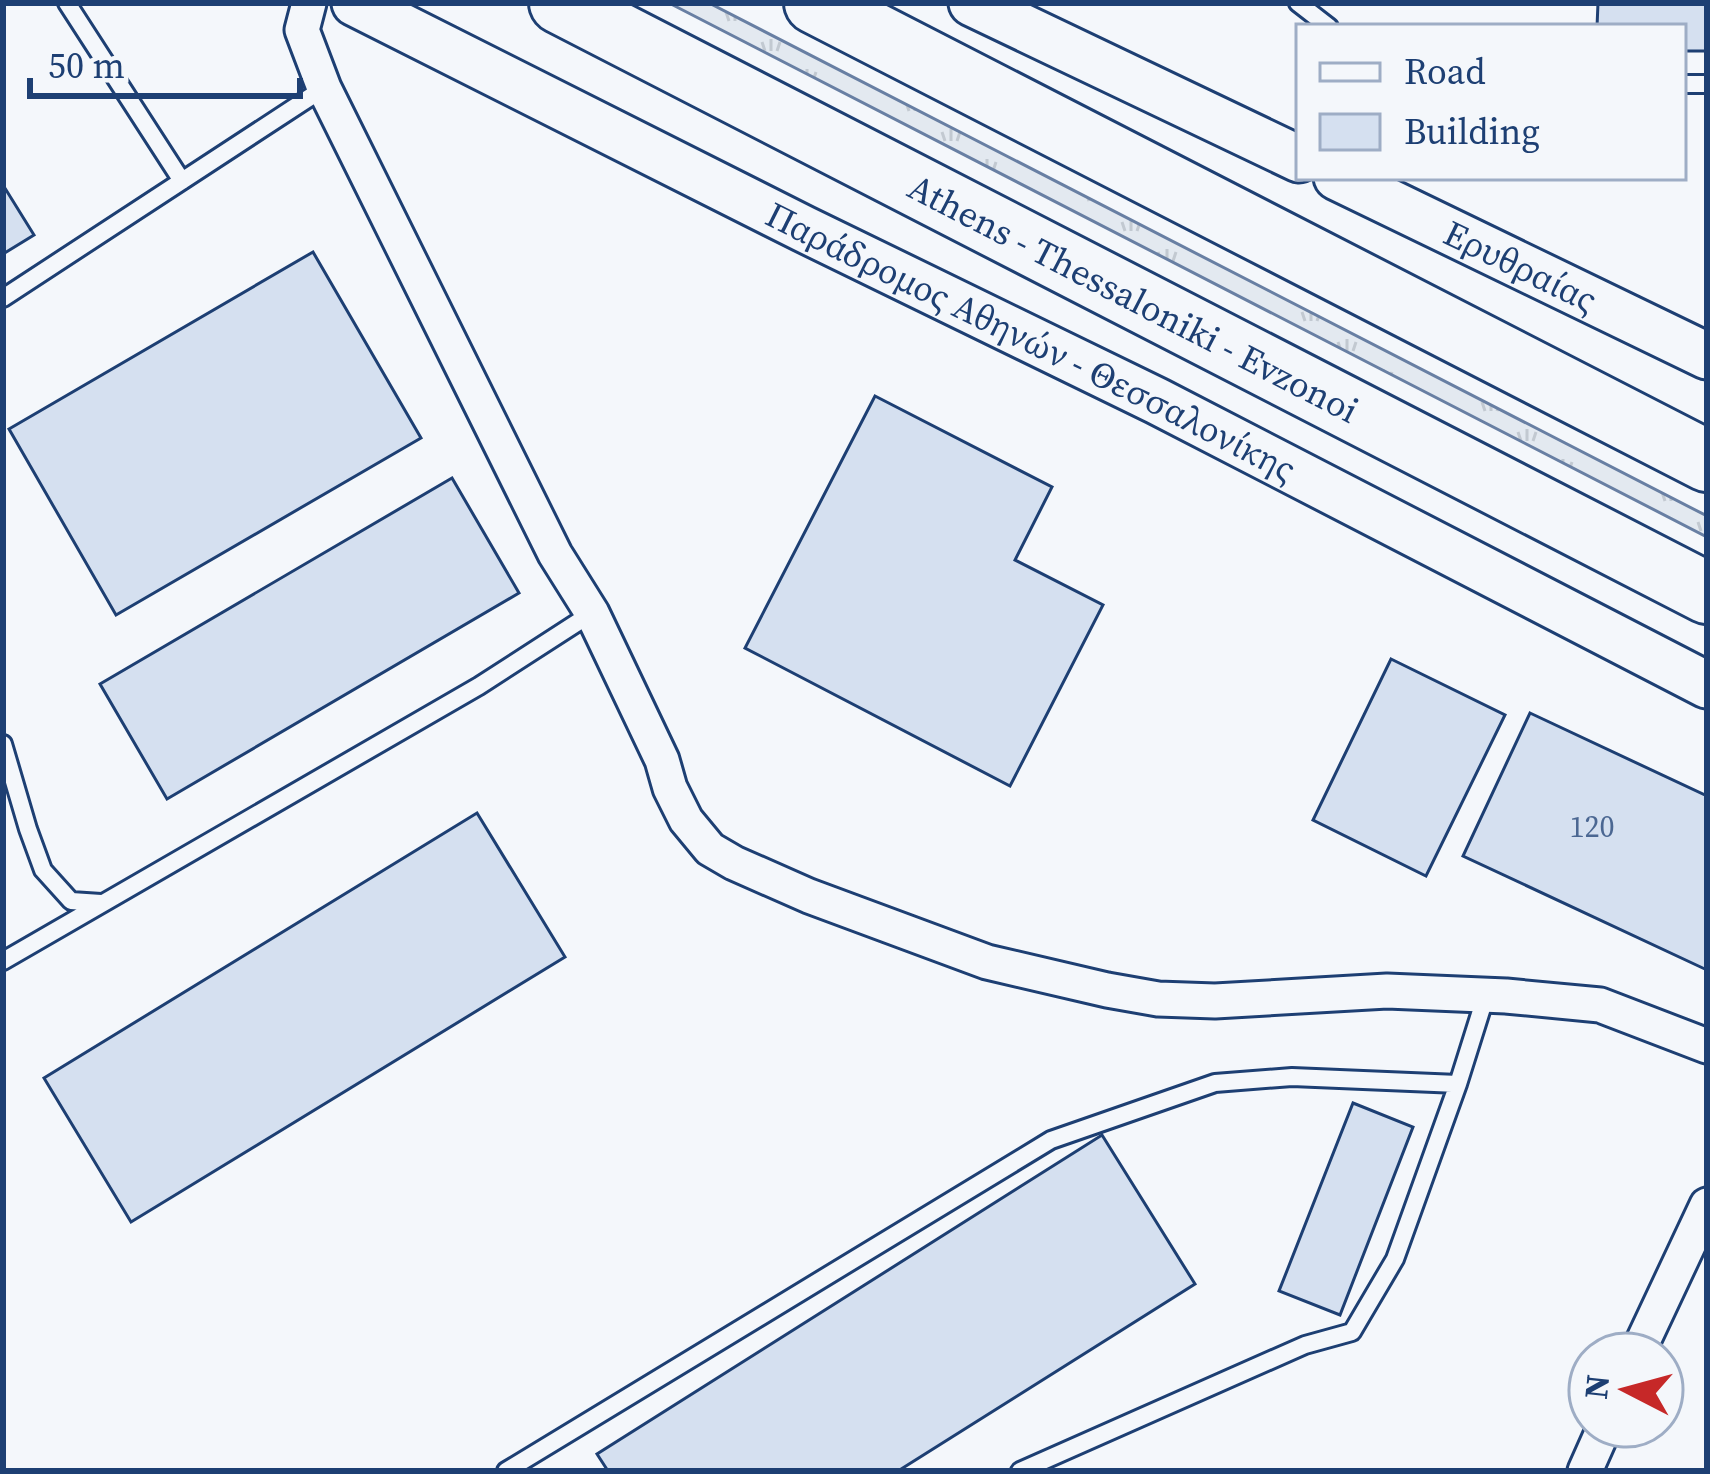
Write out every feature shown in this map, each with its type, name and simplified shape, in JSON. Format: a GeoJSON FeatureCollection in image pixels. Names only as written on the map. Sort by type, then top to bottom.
{"type":"FeatureCollection","features":[{"type":"Feature","properties":{"kind":"highway","name":"Athens - Thessaloniki - Evzonoi"},"geometry":{"type":"LineString","coordinates":[[560,3],[1707,592]]}},
{"type":"Feature","properties":{"kind":"highway"},"geometry":{"type":"LineString","coordinates":[[815,3],[1707,461]]}},
{"type":"Feature","properties":{"kind":"main road","name":"Παράδρομος Αθηνών - Θεσσαλονίκης"},"geometry":{"type":"LineString","coordinates":[[355,3],[1157,401],[1707,685]]}},
{"type":"Feature","properties":{"kind":"main road"},"geometry":{"type":"LineString","coordinates":[[972,3],[1296,158]]}},
{"type":"Feature","properties":{"kind":"main road","name":"Ερυθραίας"},"geometry":{"type":"LineString","coordinates":[[1343,180],[1707,356]]}},
{"type":"Feature","properties":{"kind":"street"},"geometry":{"type":"LineString","coordinates":[[309,3],[302,30],[324,88],[555,554],[592,613],[686,820],[710,848],[808,896],[987,962],[1107,990],[1158,999],[1215,1001],[1387,991],[1600,1005],[1707,1046]]}},
{"type":"Feature","properties":{"kind":"street"},"geometry":{"type":"LineString","coordinates":[[1648,1330],[1707,1205]]}},
{"type":"Feature","properties":{"kind":"lane"},"geometry":{"type":"LineString","coordinates":[[68,3],[182,181]]}},
{"type":"Feature","properties":{"kind":"lane"},"geometry":{"type":"LineString","coordinates":[[1298,3],[1325,24]]}},
{"type":"Feature","properties":{"kind":"lane"},"geometry":{"type":"LineString","coordinates":[[3,298],[324,88]]}},
{"type":"Feature","properties":{"kind":"lane"},"geometry":{"type":"LineString","coordinates":[[3,961],[479,686],[592,613]]}},
{"type":"Feature","properties":{"kind":"lane"},"geometry":{"type":"LineString","coordinates":[[3,743],[44,870],[71,901],[102,904]]}},
{"type":"Feature","properties":{"kind":"lane"},"geometry":{"type":"LineString","coordinates":[[1020,1471],[1305,1345],[1352,1332],[1395,1259],[1486,995]]}},
{"type":"Feature","properties":{"kind":"lane"},"geometry":{"type":"LineString","coordinates":[[506,1471],[1051,1140],[1215,1083],[1292,1076],[1458,1084]]}},
{"type":"Feature","properties":{"kind":"green space"},"geometry":{"type":"Polygon","coordinates":[[[669,3],[709,3],[1707,516],[1707,537],[669,3]]]}},
{"type":"Feature","properties":{"kind":"building"},"geometry":{"type":"Polygon","coordinates":[[[1598,3],[1707,3],[1707,51],[1686,51],[1686,24],[1597,24],[1598,3]]]}},
{"type":"Feature","properties":{"kind":"building"},"geometry":{"type":"Polygon","coordinates":[[[3,185],[34,235],[3,254],[3,185]]]}},
{"type":"Feature","properties":{"kind":"building"},"geometry":{"type":"Polygon","coordinates":[[[313,252],[421,438],[116,615],[9,429],[313,252]]]}},
{"type":"Feature","properties":{"kind":"building"},"geometry":{"type":"Polygon","coordinates":[[[875,396],[1052,487],[1015,560],[1103,605],[1010,786],[745,648],[875,396]]]}},
{"type":"Feature","properties":{"kind":"building"},"geometry":{"type":"Polygon","coordinates":[[[452,478],[519,593],[167,799],[100,684],[452,478]]]}},
{"type":"Feature","properties":{"kind":"building"},"geometry":{"type":"Polygon","coordinates":[[[1391,659],[1505,715],[1426,876],[1313,820],[1391,659]]]}},
{"type":"Feature","properties":{"kind":"building"},"geometry":{"type":"Polygon","coordinates":[[[1530,713],[1707,796],[1707,970],[1463,856],[1530,713]]]}},
{"type":"Feature","properties":{"kind":"building"},"geometry":{"type":"Polygon","coordinates":[[[477,813],[565,957],[131,1222],[44,1078],[477,813]]]}},
{"type":"Feature","properties":{"kind":"building"},"geometry":{"type":"Polygon","coordinates":[[[1353,1103],[1413,1127],[1340,1315],[1279,1291],[1353,1103]]]}},
{"type":"Feature","properties":{"kind":"building"},"geometry":{"type":"Polygon","coordinates":[[[1102,1135],[1195,1284],[898,1471],[608,1471],[597,1454],[1102,1135]]]}}]}
